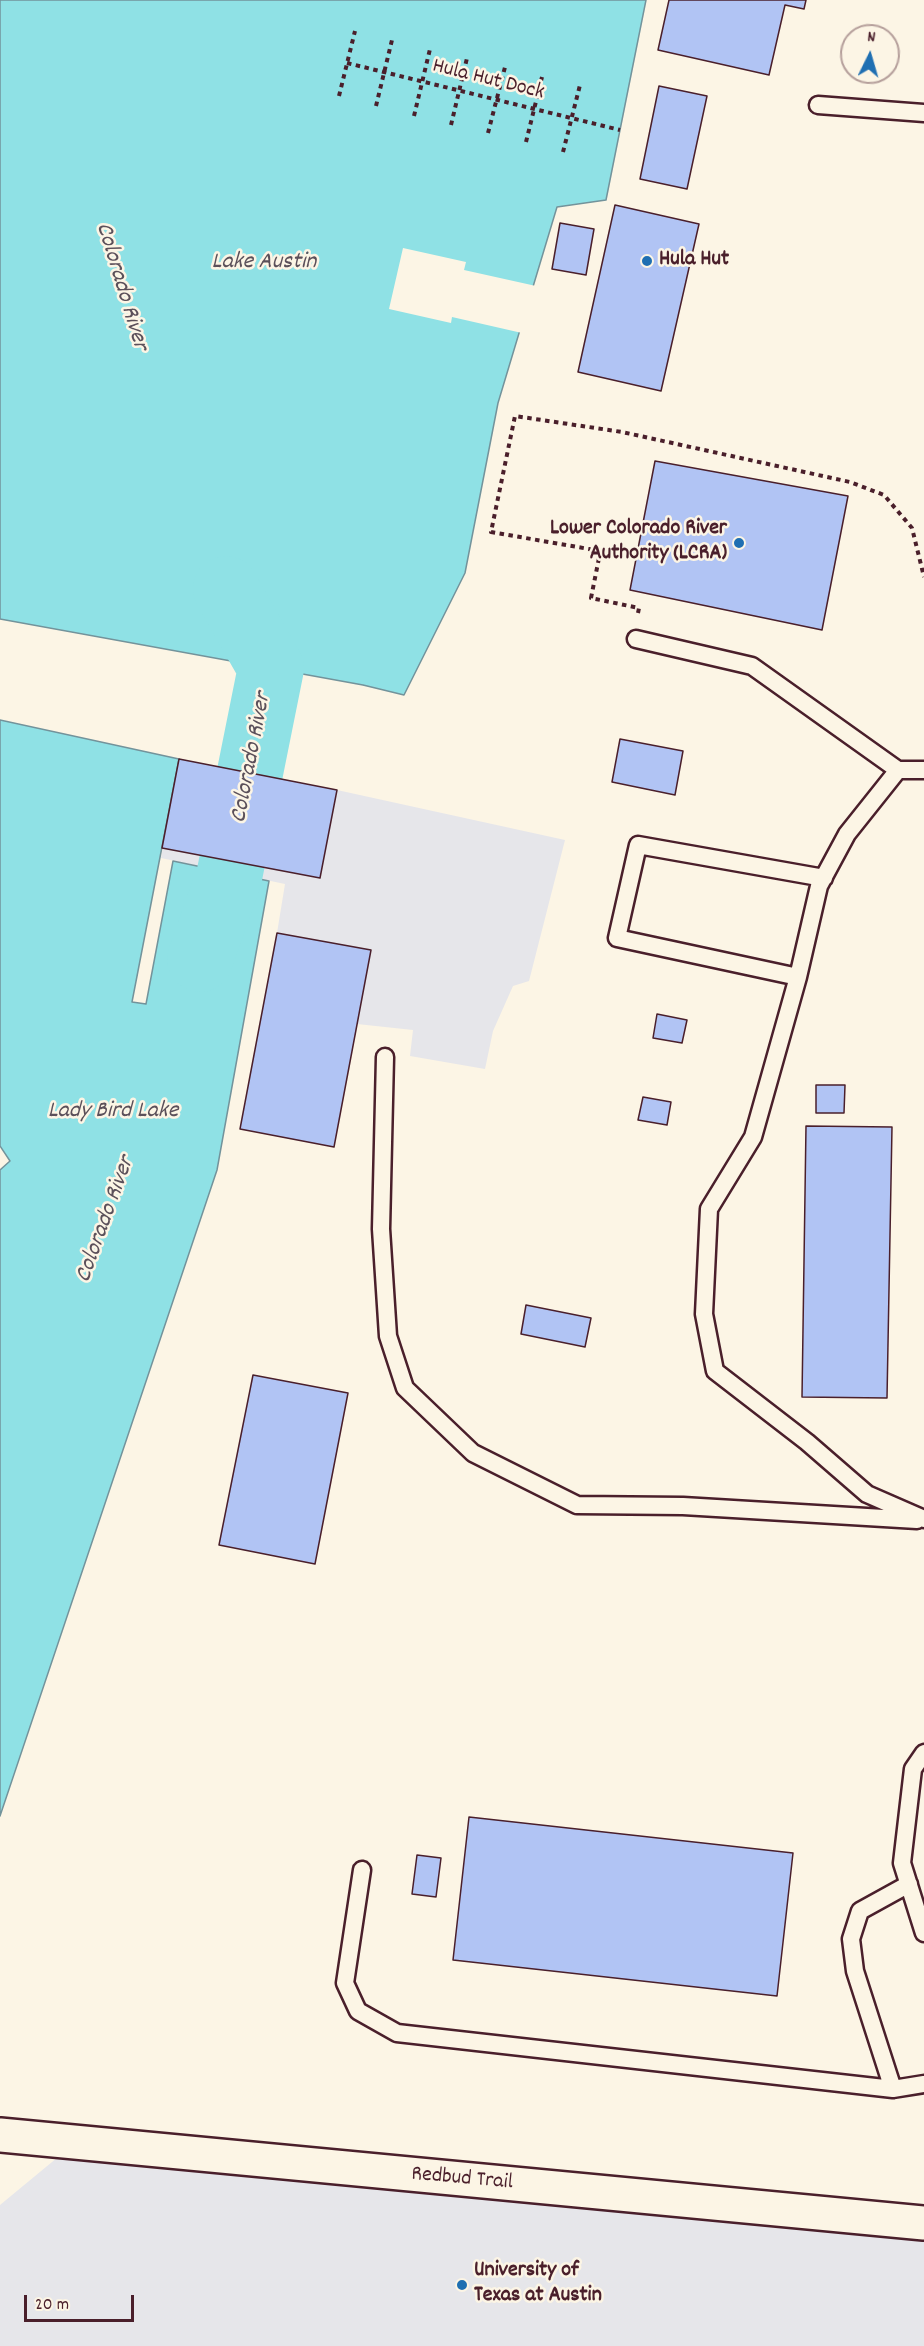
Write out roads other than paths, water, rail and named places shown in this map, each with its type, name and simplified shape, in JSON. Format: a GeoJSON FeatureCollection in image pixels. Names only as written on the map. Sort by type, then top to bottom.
{"type":"FeatureCollection","features":[{"type":"Feature","properties":{"kind":"street","name":"Redbud Trail"},"geometry":{"type":"LineString","coordinates":[[9,2136],[924,2223]]}},
{"type":"Feature","properties":{"kind":"lane"},"geometry":{"type":"LineString","coordinates":[[818,105],[924,113]]}},
{"type":"Feature","properties":{"kind":"lane"},"geometry":{"type":"LineString","coordinates":[[636,639],[752,666],[898,770],[924,770]]}},
{"type":"Feature","properties":{"kind":"lane"},"geometry":{"type":"LineString","coordinates":[[898,770],[846,834],[819,886],[798,977],[753,1137],[709,1209],[704,1314],[715,1371],[807,1442],[867,1494],[924,1520]]}},
{"type":"Feature","properties":{"kind":"lane"},"geometry":{"type":"LineString","coordinates":[[798,977],[617,938],[638,845],[824,878]]}},
{"type":"Feature","properties":{"kind":"lane"},"geometry":{"type":"LineString","coordinates":[[384,1057],[381,1229],[388,1336],[405,1388],[474,1453],[577,1504],[683,1506],[924,1520]]}},
{"type":"Feature","properties":{"kind":"lane"},"geometry":{"type":"LineString","coordinates":[[924,1753],[913,1769],[902,1863],[924,1933]]}},
{"type":"Feature","properties":{"kind":"lane"},"geometry":{"type":"LineString","coordinates":[[362,1870],[345,1983],[358,2011],[397,2033],[893,2089],[924,2084]]}},
{"type":"Feature","properties":{"kind":"lane"},"geometry":{"type":"LineString","coordinates":[[893,2089],[855,1971],[851,1939],[860,1911],[909,1884]]}},
{"type":"Feature","properties":{"kind":"water","name":"Lake Austin"},"geometry":{"type":"Polygon","coordinates":[[[0,0],[646,0],[606,200],[557,207],[498,403],[465,573],[404,695],[363,685],[0,619],[0,0]]]}},
{"type":"Feature","properties":{"kind":"water","name":"Lady Bird Lake"},"geometry":{"type":"Polygon","coordinates":[[[0,720],[179,759],[132,1002],[146,1004],[173,861],[269,881],[217,1170],[0,1816],[0,1170],[10,1161],[0,1146],[0,720]]]}},
{"type":"Feature","properties":{"kind":"waterway","name":"Colorado River"},"geometry":{"type":"LineString","coordinates":[[200,959],[229,877],[271,668],[226,589]]}},
{"type":"Feature","properties":{"kind":"place","name":"Hula Hut"},"geometry":{"type":"Point","coordinates":[647,261]}},
{"type":"Feature","properties":{"kind":"place","name":"Lower Colorado River Authority (LCRA)"},"geometry":{"type":"Point","coordinates":[739,543]}},
{"type":"Feature","properties":{"kind":"place","name":"University of Texas at Austin"},"geometry":{"type":"Point","coordinates":[462,2285]}}]}
